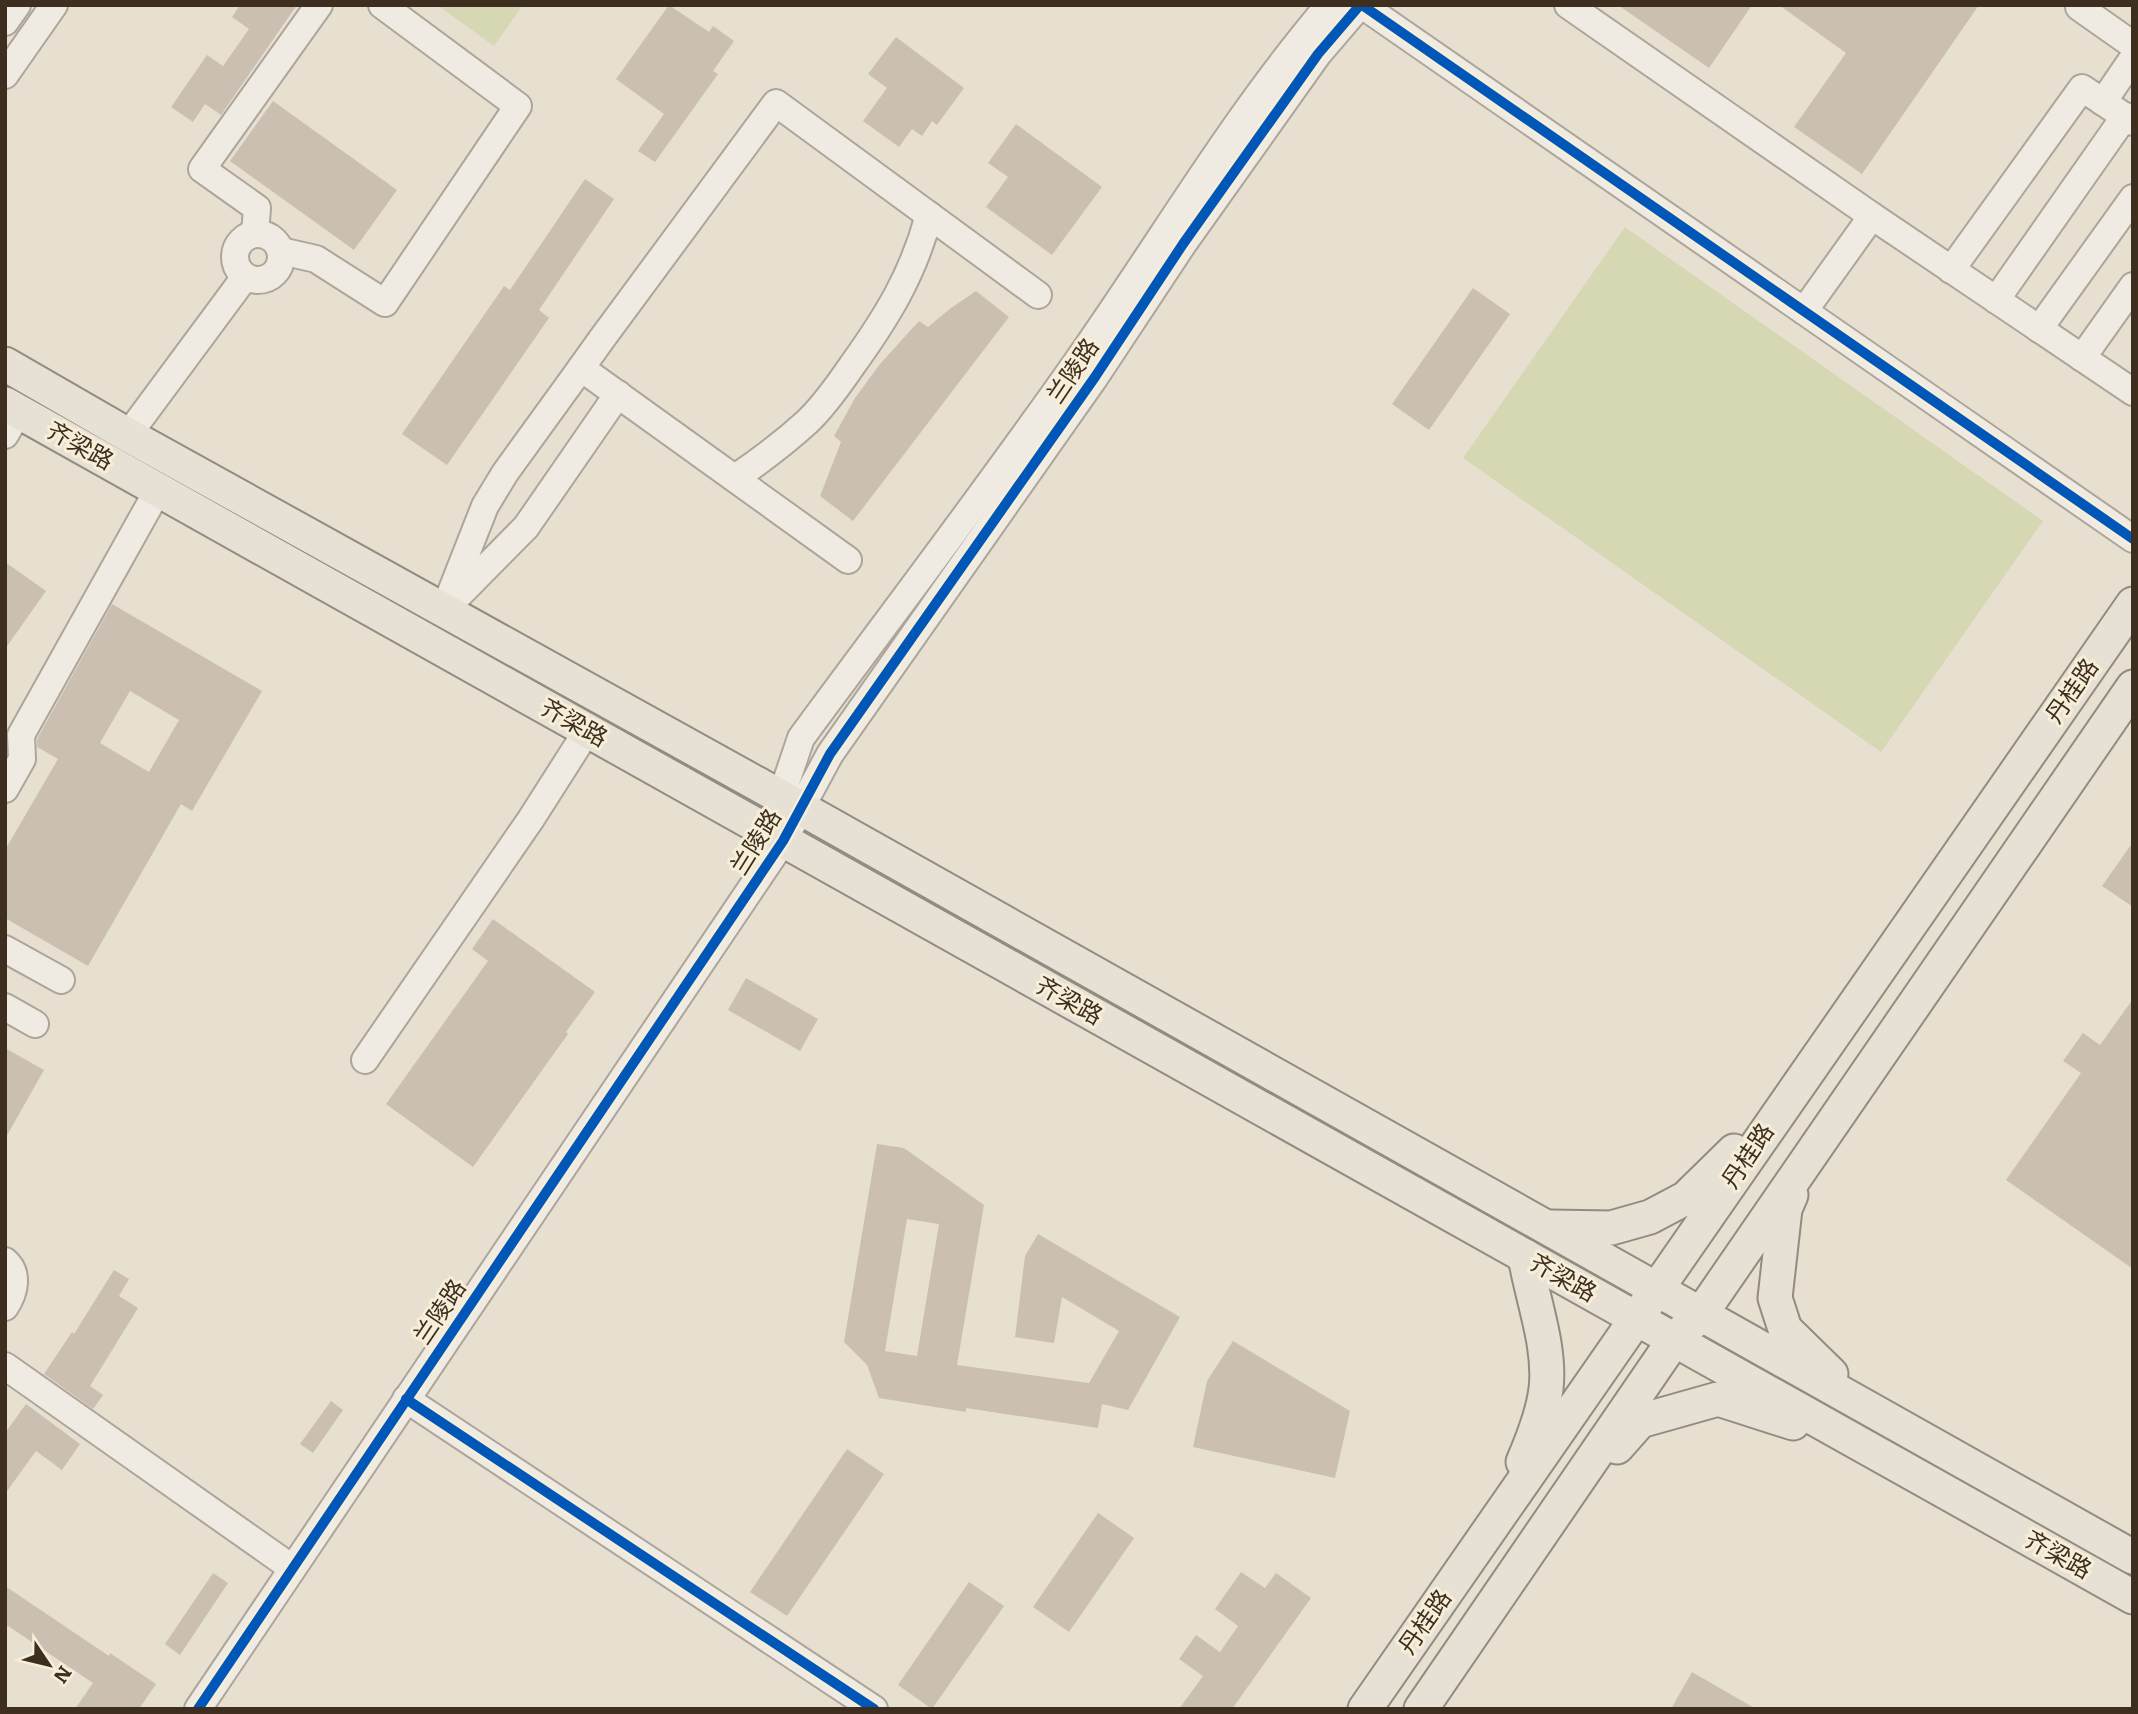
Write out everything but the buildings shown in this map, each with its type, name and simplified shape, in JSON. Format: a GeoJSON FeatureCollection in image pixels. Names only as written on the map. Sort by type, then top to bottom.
{"type":"FeatureCollection","features":[{"type":"Feature","properties":{"kind":"main road","name":"齐梁路"},"geometry":{"type":"LineString","coordinates":[[5,364],[2133,1557]]}},
{"type":"Feature","properties":{"kind":"main road","name":"齐梁路"},"geometry":{"type":"LineString","coordinates":[[10,417],[158,490],[2133,1597]]}},
{"type":"Feature","properties":{"kind":"main road","name":"丹桂路"},"geometry":{"type":"LineString","coordinates":[[1365,1709],[2133,604]]}},
{"type":"Feature","properties":{"kind":"main road","name":"丹桂路"},"geometry":{"type":"LineString","coordinates":[[1421,1709],[1674,1340],[1701,1314],[2133,687]]}},
{"type":"Feature","properties":{"kind":"main road"},"geometry":{"type":"LineString","coordinates":[[1548,1227],[1611,1228],[1650,1217],[1686,1198],[1785,1104]]}},
{"type":"Feature","properties":{"kind":"main road"},"geometry":{"type":"LineString","coordinates":[[1816,1146],[1784,1209],[1775,1298],[1785,1329],[1859,1403]]}},
{"type":"Feature","properties":{"kind":"main road"},"geometry":{"type":"LineString","coordinates":[[1503,1511],[1535,1434],[1546,1389],[1544,1340],[1531,1294],[1525,1256]]}},
{"type":"Feature","properties":{"kind":"main road"},"geometry":{"type":"LineString","coordinates":[[1542,1533],[1640,1421],[1718,1399],[1783,1421],[1834,1430]]}},
{"type":"Feature","properties":{"kind":"street"},"geometry":{"type":"LineString","coordinates":[[5,22],[17,5]]}},
{"type":"Feature","properties":{"kind":"street"},"geometry":{"type":"LineString","coordinates":[[5,75],[54,5]]}},
{"type":"Feature","properties":{"kind":"street"},"geometry":{"type":"LineString","coordinates":[[255,234],[257,208],[202,169],[319,5]]}},
{"type":"Feature","properties":{"kind":"street"},"geometry":{"type":"LineString","coordinates":[[281,251],[316,259],[384,303],[518,106],[382,5]]}},
{"type":"Feature","properties":{"kind":"street","name":"兰陵路"},"geometry":{"type":"LineString","coordinates":[[198,1709],[783,841],[801,738],[1077,362],[1162,233],[1301,38],[1329,5]]}},
{"type":"Feature","properties":{"kind":"street"},"geometry":{"type":"LineString","coordinates":[[1361,5],[2133,539]]}},
{"type":"Feature","properties":{"kind":"street","name":"兰陵路"},"geometry":{"type":"LineString","coordinates":[[791,803],[830,754],[1095,377],[1182,244],[1318,54],[1361,5]]}},
{"type":"Feature","properties":{"kind":"street"},"geometry":{"type":"LineString","coordinates":[[1568,5],[1872,216],[2133,392]]}},
{"type":"Feature","properties":{"kind":"street"},"geometry":{"type":"LineString","coordinates":[[2079,6],[2133,45]]}},
{"type":"Feature","properties":{"kind":"street"},"geometry":{"type":"LineString","coordinates":[[2103,102],[2133,58]]}},
{"type":"Feature","properties":{"kind":"street"},"geometry":{"type":"LineString","coordinates":[[1951,270],[2082,88],[2129,119],[1996,300]]}},
{"type":"Feature","properties":{"kind":"street"},"geometry":{"type":"LineString","coordinates":[[444,610],[485,506],[505,473],[776,103],[1038,295]]}},
{"type":"Feature","properties":{"kind":"street"},"geometry":{"type":"LineString","coordinates":[[2039,329],[2133,198]]}},
{"type":"Feature","properties":{"kind":"street"},"geometry":{"type":"LineString","coordinates":[[735,478],[772,453],[810,420],[838,386],[899,295],[919,250],[929,215]]}},
{"type":"Feature","properties":{"kind":"street"},"geometry":{"type":"LineString","coordinates":[[1804,311],[1872,216]]}},
{"type":"Feature","properties":{"kind":"street"},"geometry":{"type":"LineString","coordinates":[[255,234],[266,235],[281,251],[281,262],[276,273],[267,279],[256,281],[245,277],[235,258],[237,247],[255,234]]}},
{"type":"Feature","properties":{"kind":"street"},"geometry":{"type":"LineString","coordinates":[[128,435],[245,277]]}},
{"type":"Feature","properties":{"kind":"street"},"geometry":{"type":"LineString","coordinates":[[2082,358],[2133,286]]}},
{"type":"Feature","properties":{"kind":"street"},"geometry":{"type":"LineString","coordinates":[[581,368],[848,560]]}},
{"type":"Feature","properties":{"kind":"street"},"geometry":{"type":"LineString","coordinates":[[444,610],[526,527],[618,394]]}},
{"type":"Feature","properties":{"kind":"street"},"geometry":{"type":"LineString","coordinates":[[5,789],[22,759],[21,735],[158,490]]}},
{"type":"Feature","properties":{"kind":"street"},"geometry":{"type":"LineString","coordinates":[[365,1060],[531,819],[587,730]]}},
{"type":"Feature","properties":{"kind":"street"},"geometry":{"type":"LineString","coordinates":[[5,949],[61,980]]}},
{"type":"Feature","properties":{"kind":"street"},"geometry":{"type":"LineString","coordinates":[[5,1007],[36,1024]]}},
{"type":"Feature","properties":{"kind":"street"},"geometry":{"type":"LineString","coordinates":[[5,1261],[15,1279],[11,1298],[5,1307]]}},
{"type":"Feature","properties":{"kind":"street"},"geometry":{"type":"LineString","coordinates":[[5,1366],[292,1568]]}},
{"type":"Feature","properties":{"kind":"street"},"geometry":{"type":"LineString","coordinates":[[407,1399],[874,1709]]}},
{"type":"Feature","properties":{"kind":"green space"},"geometry":{"type":"Polygon","coordinates":[[[437,5],[523,5],[494,46],[437,5]]]}},
{"type":"Feature","properties":{"kind":"green space"},"geometry":{"type":"Polygon","coordinates":[[[1625,227],[2043,521],[1881,752],[1463,458],[1625,227]]]}},
{"type":"Feature","properties":{"kind":"cycle path"},"geometry":{"type":"LineString","coordinates":[[198,1709],[783,841],[830,754],[1095,377],[1183,244],[1318,54],[1360,5]]}},
{"type":"Feature","properties":{"kind":"cycle path"},"geometry":{"type":"LineString","coordinates":[[1362,5],[2133,539]]}},
{"type":"Feature","properties":{"kind":"cycle path"},"geometry":{"type":"LineString","coordinates":[[406,1399],[874,1709]]}}]}
